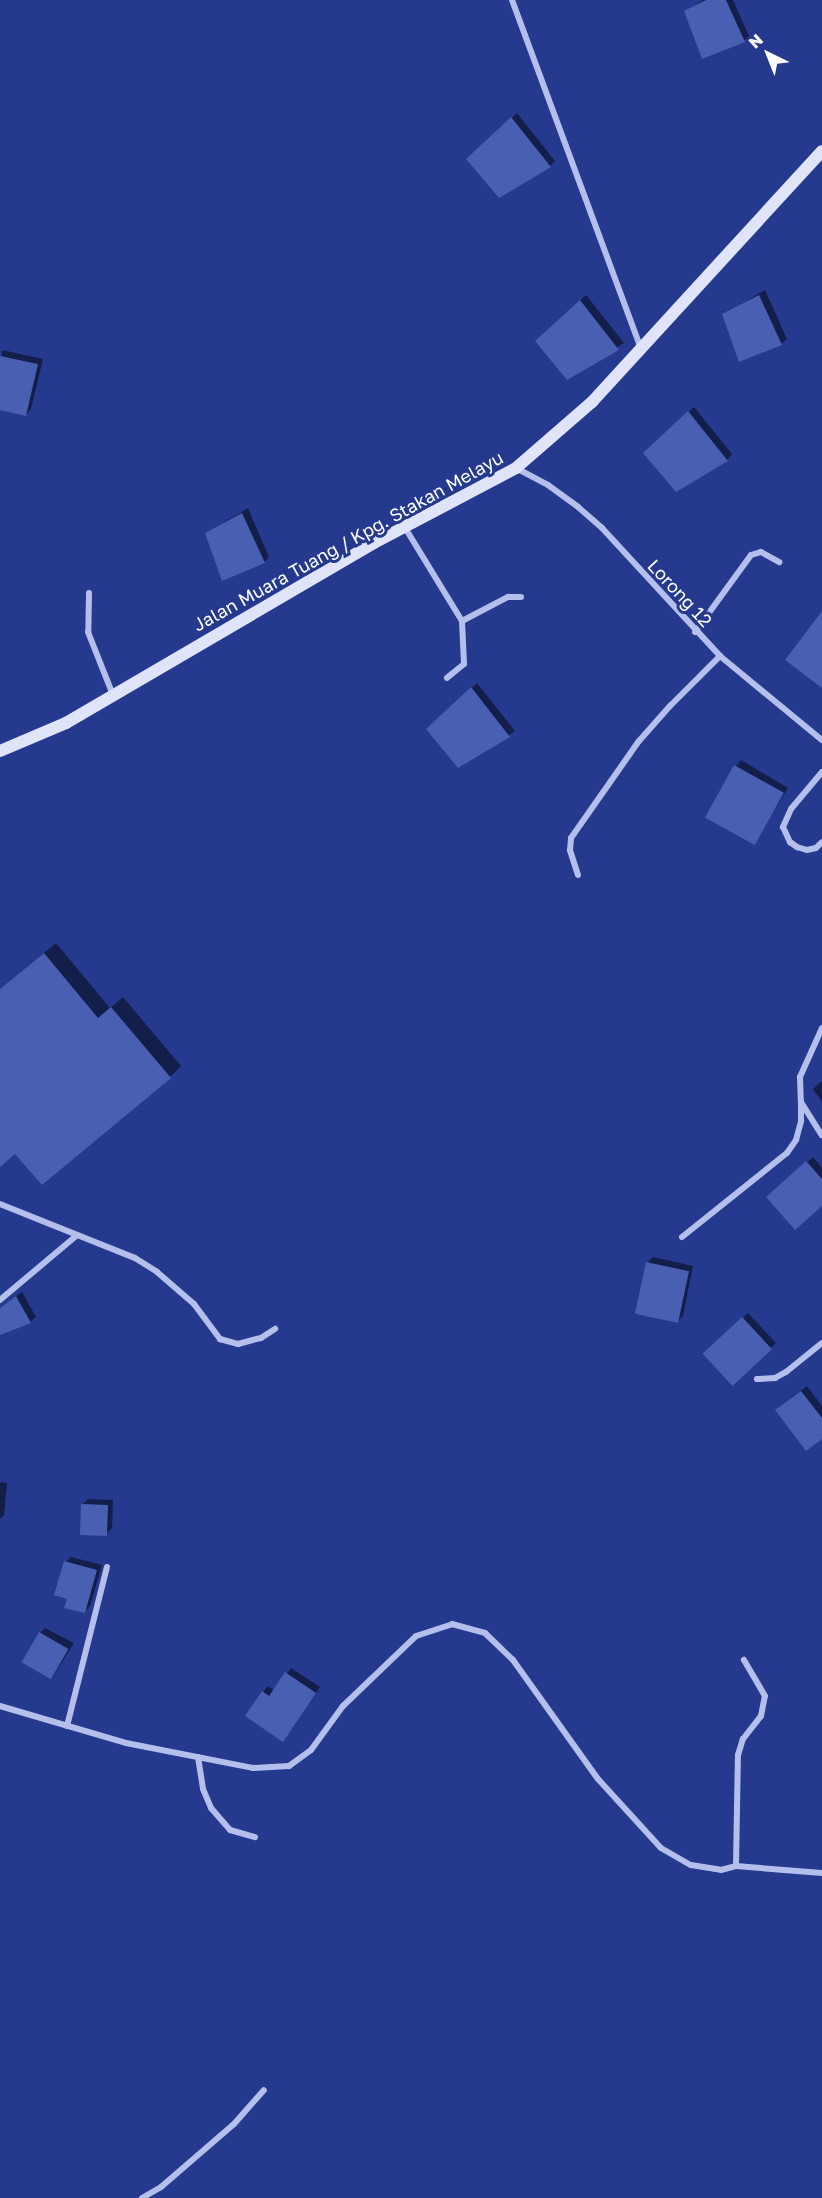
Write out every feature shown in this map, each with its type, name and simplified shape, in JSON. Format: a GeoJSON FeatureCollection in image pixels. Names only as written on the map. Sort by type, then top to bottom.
{"type":"FeatureCollection","features":[{"type":"Feature","properties":{"kind":"main road","name":"Jalan Muara Tuang / Kpg. Stakan Melayu"},"geometry":{"type":"LineString","coordinates":[[0,751],[66,723],[404,526],[516,468],[592,402],[822,151]]}},
{"type":"Feature","properties":{"kind":"street"},"geometry":{"type":"LineString","coordinates":[[512,0],[641,348]]}},
{"type":"Feature","properties":{"kind":"street","name":"Lorong 12"},"geometry":{"type":"LineString","coordinates":[[516,468],[548,485],[602,528],[695,632],[720,656],[822,740]]}},
{"type":"Feature","properties":{"kind":"street"},"geometry":{"type":"LineString","coordinates":[[404,526],[462,621],[464,664],[447,678]]}},
{"type":"Feature","properties":{"kind":"street"},"geometry":{"type":"LineString","coordinates":[[695,632],[751,555],[760,552],[779,562]]}},
{"type":"Feature","properties":{"kind":"street"},"geometry":{"type":"LineString","coordinates":[[89,593],[87,632],[113,695]]}},
{"type":"Feature","properties":{"kind":"street"},"geometry":{"type":"LineString","coordinates":[[462,621],[508,597],[521,597]]}},
{"type":"Feature","properties":{"kind":"street"},"geometry":{"type":"LineString","coordinates":[[578,875],[570,850],[571,838],[639,741],[682,693],[720,656]]}},
{"type":"Feature","properties":{"kind":"street"},"geometry":{"type":"LineString","coordinates":[[822,772],[790,809],[783,826],[790,842],[797,847],[807,850],[816,848],[822,842]]}},
{"type":"Feature","properties":{"kind":"street"},"geometry":{"type":"LineString","coordinates":[[682,1237],[787,1153],[796,1140],[801,1121],[801,1077],[822,1029]]}},
{"type":"Feature","properties":{"kind":"street"},"geometry":{"type":"LineString","coordinates":[[801,1102],[822,1135]]}},
{"type":"Feature","properties":{"kind":"street"},"geometry":{"type":"LineString","coordinates":[[0,1204],[135,1258],[157,1272],[194,1304],[220,1339],[238,1344],[261,1338],[275,1329]]}},
{"type":"Feature","properties":{"kind":"street"},"geometry":{"type":"LineString","coordinates":[[0,1300],[76,1236]]}},
{"type":"Feature","properties":{"kind":"street"},"geometry":{"type":"LineString","coordinates":[[757,1379],[775,1378],[786,1372],[822,1343]]}},
{"type":"Feature","properties":{"kind":"street"},"geometry":{"type":"LineString","coordinates":[[68,1726],[107,1568]]}},
{"type":"Feature","properties":{"kind":"street"},"geometry":{"type":"LineString","coordinates":[[0,1706],[126,1743],[253,1768],[289,1766],[311,1750],[343,1706],[416,1636],[452,1624],[485,1633],[513,1660],[598,1779],[661,1848],[691,1866],[721,1870],[735,1866],[822,1873]]}},
{"type":"Feature","properties":{"kind":"street"},"geometry":{"type":"LineString","coordinates":[[735,1866],[738,1755],[742,1739],[761,1716],[765,1696],[744,1660]]}},
{"type":"Feature","properties":{"kind":"street"},"geometry":{"type":"LineString","coordinates":[[198,1757],[203,1789],[211,1808],[230,1830],[255,1837]]}},
{"type":"Feature","properties":{"kind":"street"},"geometry":{"type":"LineString","coordinates":[[142,2198],[160,2187],[234,2124],[264,2090]]}},
{"type":"Feature","properties":{"kind":"building"},"geometry":{"type":"Polygon","coordinates":[[[706,0],[726,0],[745,42],[702,59],[684,11],[706,0]]]}},
{"type":"Feature","properties":{"kind":"building"},"geometry":{"type":"Polygon","coordinates":[[[511,117],[551,167],[499,198],[466,159],[511,117]]]}},
{"type":"Feature","properties":{"kind":"building"},"geometry":{"type":"Polygon","coordinates":[[[759,295],[782,345],[739,362],[722,314],[759,295]]]}},
{"type":"Feature","properties":{"kind":"building"},"geometry":{"type":"Polygon","coordinates":[[[580,300],[619,350],[567,380],[535,341],[580,300]]]}},
{"type":"Feature","properties":{"kind":"building"},"geometry":{"type":"Polygon","coordinates":[[[0,356],[38,364],[26,416],[0,410],[0,356]]]}},
{"type":"Feature","properties":{"kind":"building"},"geometry":{"type":"Polygon","coordinates":[[[688,411],[728,461],[676,492],[643,453],[688,411]]]}},
{"type":"Feature","properties":{"kind":"building"},"geometry":{"type":"Polygon","coordinates":[[[242,513],[265,563],[222,581],[205,533],[242,513]]]}},
{"type":"Feature","properties":{"kind":"building"},"geometry":{"type":"Polygon","coordinates":[[[822,611],[822,688],[785,660],[822,611]]]}},
{"type":"Feature","properties":{"kind":"building"},"geometry":{"type":"Polygon","coordinates":[[[471,687],[510,737],[458,768],[426,729],[471,687]]]}},
{"type":"Feature","properties":{"kind":"building"},"geometry":{"type":"Polygon","coordinates":[[[734,765],[784,793],[755,845],[705,817],[734,765]]]}},
{"type":"Feature","properties":{"kind":"building"},"geometry":{"type":"Polygon","coordinates":[[[44,953],[98,1018],[111,1007],[171,1078],[42,1185],[15,1154],[0,1167],[0,989],[44,953]]]}},
{"type":"Feature","properties":{"kind":"building"},"geometry":{"type":"Polygon","coordinates":[[[806,1161],[822,1179],[822,1206],[795,1230],[766,1197],[806,1161]]]}},
{"type":"Feature","properties":{"kind":"building"},"geometry":{"type":"Polygon","coordinates":[[[646,1262],[689,1271],[678,1323],[635,1314],[646,1262]]]}},
{"type":"Feature","properties":{"kind":"building"},"geometry":{"type":"Polygon","coordinates":[[[16,1296],[31,1323],[0,1335],[0,1308],[16,1296]]]}},
{"type":"Feature","properties":{"kind":"building"},"geometry":{"type":"Polygon","coordinates":[[[742,1317],[772,1349],[733,1386],[703,1354],[742,1317]]]}},
{"type":"Feature","properties":{"kind":"building"},"geometry":{"type":"Polygon","coordinates":[[[801,1391],[822,1418],[822,1439],[806,1451],[775,1410],[801,1391]]]}},
{"type":"Feature","properties":{"kind":"building"},"geometry":{"type":"Polygon","coordinates":[[[81,1504],[108,1505],[107,1536],[80,1535],[81,1504]]]}},
{"type":"Feature","properties":{"kind":"building"},"geometry":{"type":"Polygon","coordinates":[[[64,1561],[97,1570],[85,1613],[64,1608],[67,1599],[54,1595],[64,1561]]]}},
{"type":"Feature","properties":{"kind":"building"},"geometry":{"type":"Polygon","coordinates":[[[39,1632],[68,1649],[51,1679],[22,1662],[39,1632]]]}},
{"type":"Feature","properties":{"kind":"building"},"geometry":{"type":"Polygon","coordinates":[[[285,1672],[316,1693],[283,1742],[245,1716],[262,1691],[269,1696],[285,1672]]]}}]}
